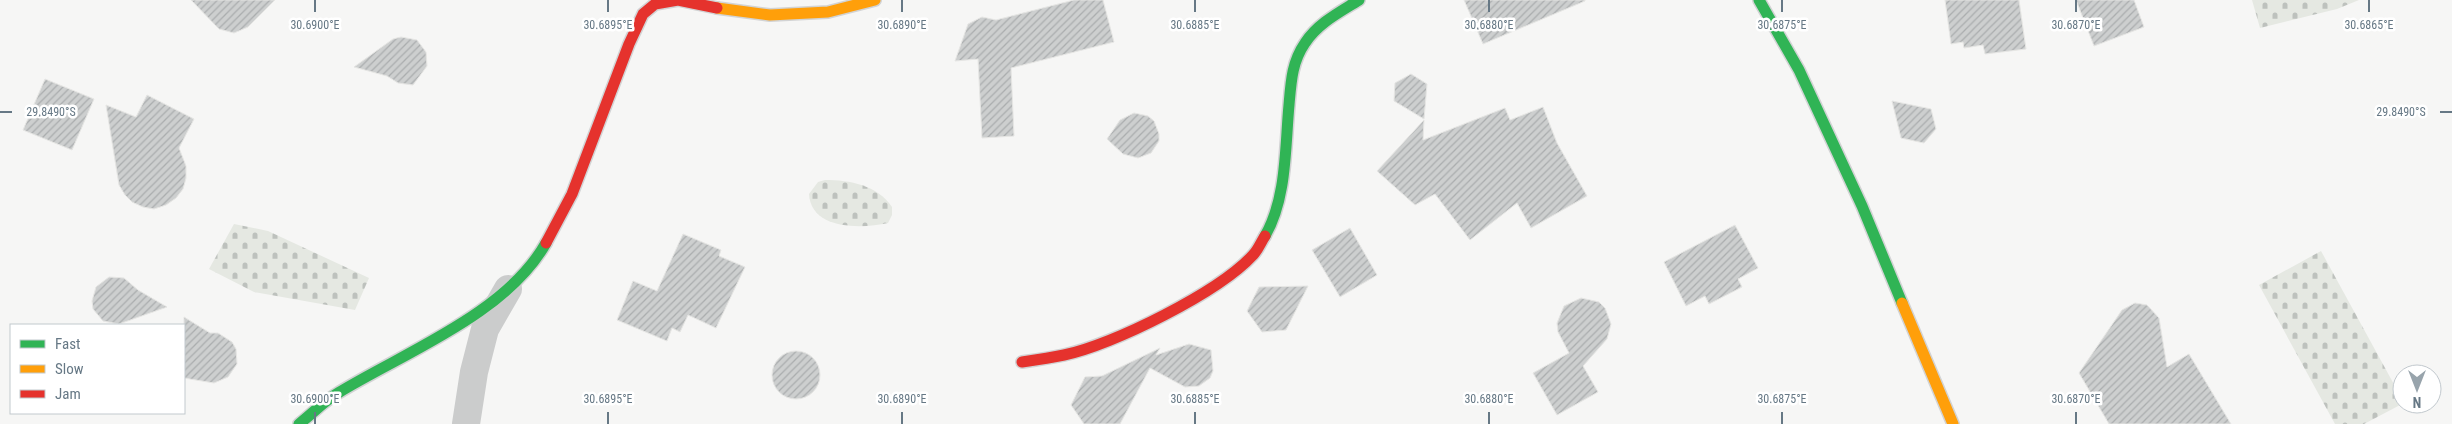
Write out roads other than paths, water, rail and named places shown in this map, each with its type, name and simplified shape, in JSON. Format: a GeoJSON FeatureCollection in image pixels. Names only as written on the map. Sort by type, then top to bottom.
{"type":"FeatureCollection","features":[{"type":"Feature","properties":{"kind":"street"},"geometry":{"type":"LineString","coordinates":[[466,424],[474,372],[485,329],[508,289],[542,249],[572,194],[629,44],[644,14],[655,4],[678,0],[706,7],[770,15],[828,12],[875,0]]}},
{"type":"Feature","properties":{"kind":"street"},"geometry":{"type":"LineString","coordinates":[[1022,362],[1065,355],[1116,337],[1158,318],[1218,283],[1253,255],[1273,222],[1281,190],[1293,64],[1306,41],[1326,21],[1359,0]]}},
{"type":"Feature","properties":{"kind":"street"},"geometry":{"type":"LineString","coordinates":[[1759,0],[1799,70],[1862,206],[1953,424]]}},
{"type":"Feature","properties":{"kind":"street"},"geometry":{"type":"LineString","coordinates":[[299,424],[336,394],[468,320],[508,289]]}}]}
